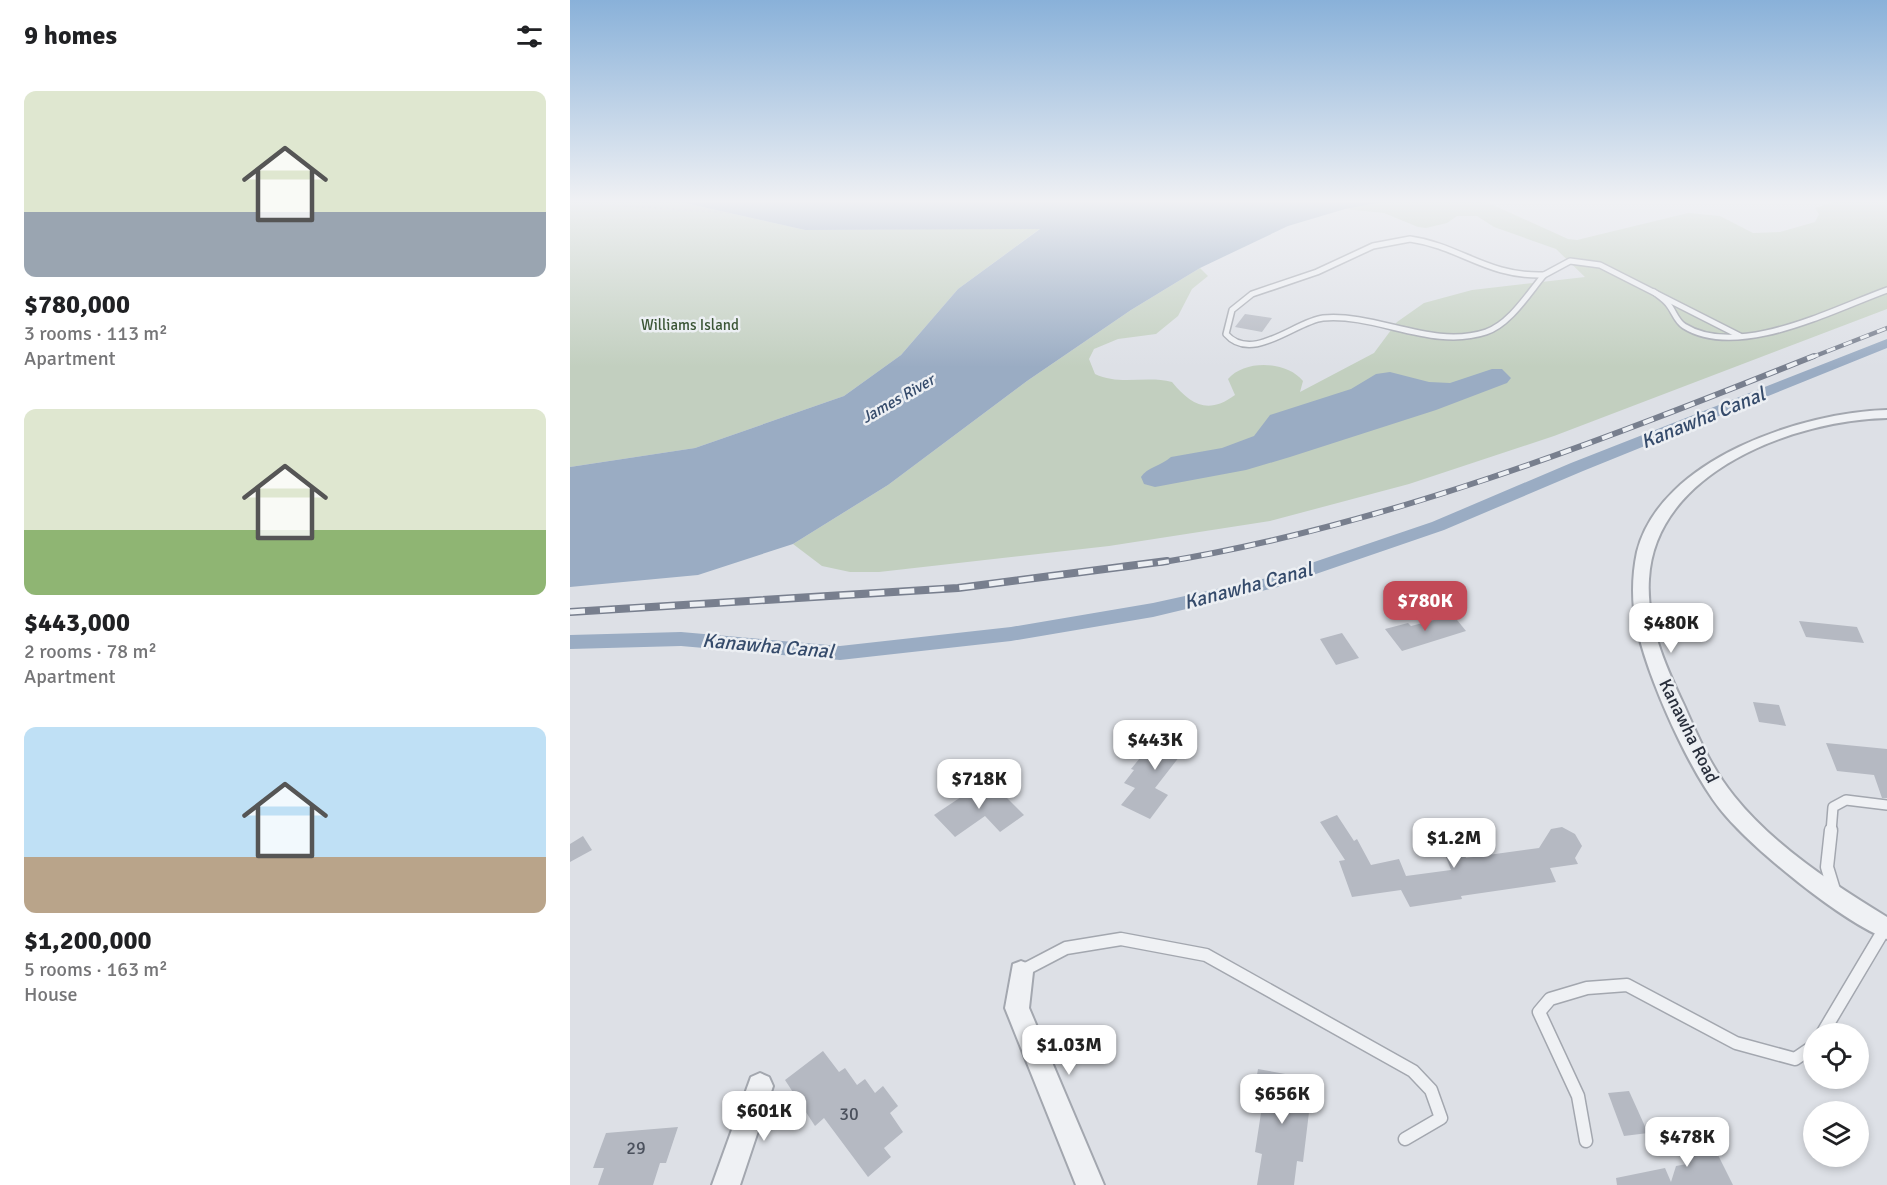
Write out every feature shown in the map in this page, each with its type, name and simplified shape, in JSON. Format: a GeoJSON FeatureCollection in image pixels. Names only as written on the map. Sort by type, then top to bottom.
{"type":"FeatureCollection","features":[{"type":"Feature","properties":{"kind":"street","name":"Kanawha Road"},"geometry":{"type":"LineString","coordinates":[[1886,928],[1836,896],[1773,848],[1738,815],[1715,786],[1699,759],[1653,657],[1643,621],[1639,581],[1646,547],[1657,525],[1683,493],[1707,472],[1750,447],[1784,432],[1834,417],[1887,414]]}},
{"type":"Feature","properties":{"kind":"street"},"geometry":{"type":"LineString","coordinates":[[1021,972],[1017,1008],[1090,1185]]}},
{"type":"Feature","properties":{"kind":"street"},"geometry":{"type":"LineString","coordinates":[[726,1185],[760,1086]]}},
{"type":"Feature","properties":{"kind":"lane"},"geometry":{"type":"LineString","coordinates":[[1347,256],[1316,272],[1272,285],[1240,301],[1230,312],[1225,331],[1230,338],[1238,341],[1270,342],[1287,335],[1306,322],[1327,318],[1420,332],[1475,334],[1497,325],[1544,275],[1559,263],[1578,259],[1600,265],[1743,338]]}},
{"type":"Feature","properties":{"kind":"lane"},"geometry":{"type":"LineString","coordinates":[[1462,256],[1489,268],[1514,274],[1544,275]]}},
{"type":"Feature","properties":{"kind":"lane"},"geometry":{"type":"LineString","coordinates":[[1654,292],[1668,305],[1678,321],[1691,330],[1722,338],[1743,338],[1779,330],[1887,290]]}},
{"type":"Feature","properties":{"kind":"lane"},"geometry":{"type":"LineString","coordinates":[[1836,896],[1827,867],[1833,807],[1846,800],[1887,805]]}},
{"type":"Feature","properties":{"kind":"lane"},"geometry":{"type":"LineString","coordinates":[[1829,1023],[1886,928]]}},
{"type":"Feature","properties":{"kind":"lane"},"geometry":{"type":"LineString","coordinates":[[1021,972],[1066,948],[1121,939],[1206,955],[1413,1071],[1431,1090],[1441,1118],[1405,1139]]}},
{"type":"Feature","properties":{"kind":"lane"},"geometry":{"type":"LineString","coordinates":[[1586,1141],[1578,1096],[1539,1012],[1550,999],[1587,988],[1627,985],[1736,1043],[1795,1059],[1803,1054]]}},
{"type":"Feature","properties":{"kind":"green space","name":"Williams Island"},"geometry":{"type":"Polygon","coordinates":[[[570,256],[1002,256],[958,289],[901,355],[844,396],[695,448],[570,467],[570,256]]]}},
{"type":"Feature","properties":{"kind":"green space"},"geometry":{"type":"Polygon","coordinates":[[[1564,256],[1887,256],[1887,309],[1554,436],[1409,484],[1270,521],[1109,546],[879,572],[850,572],[822,566],[793,544],[888,485],[1027,381],[1131,310],[1200,268],[1208,276],[1192,289],[1178,316],[1156,334],[1118,339],[1094,349],[1089,359],[1095,374],[1104,378],[1123,380],[1153,379],[1172,382],[1186,397],[1200,405],[1208,406],[1216,405],[1235,395],[1228,379],[1235,373],[1245,368],[1266,365],[1287,369],[1296,374],[1303,381],[1300,392],[1374,353],[1397,322],[1424,303],[1472,290],[1585,277],[1564,256]]]}},
{"type":"Feature","properties":{"kind":"water","name":"James River"},"geometry":{"type":"Polygon","coordinates":[[[1003,256],[1225,256],[1200,268],[1131,310],[1027,381],[888,485],[793,544],[698,575],[570,587],[570,467],[695,448],[844,396],[901,355],[958,289],[1003,256]]]}},
{"type":"Feature","properties":{"kind":"water"},"geometry":{"type":"Polygon","coordinates":[[[1492,369],[1502,369],[1511,378],[1507,383],[1436,410],[1290,457],[1246,470],[1155,487],[1144,484],[1141,477],[1171,457],[1222,448],[1254,436],[1270,415],[1351,389],[1376,374],[1390,372],[1429,382],[1450,383],[1492,369]]]}},
{"type":"Feature","properties":{"kind":"building"},"geometry":{"type":"Polygon","coordinates":[[[1245,314],[1272,318],[1262,332],[1235,327],[1245,314]]]}},
{"type":"Feature","properties":{"kind":"building"},"geometry":{"type":"Polygon","coordinates":[[[1453,615],[1466,631],[1402,651],[1385,629],[1408,623],[1411,626],[1453,615]]]}},
{"type":"Feature","properties":{"kind":"building"},"geometry":{"type":"Polygon","coordinates":[[[1799,621],[1857,627],[1864,643],[1806,637],[1799,621]]]}},
{"type":"Feature","properties":{"kind":"building"},"geometry":{"type":"Polygon","coordinates":[[[1342,633],[1359,658],[1336,665],[1320,639],[1342,633]]]}},
{"type":"Feature","properties":{"kind":"building"},"geometry":{"type":"Polygon","coordinates":[[[1753,702],[1779,705],[1786,726],[1759,722],[1753,702]]]}},
{"type":"Feature","properties":{"kind":"building"},"geometry":{"type":"Polygon","coordinates":[[[1176,724],[1197,734],[1155,788],[1168,795],[1150,819],[1121,805],[1135,788],[1124,783],[1134,770],[1131,769],[1158,736],[1164,738],[1176,724]]]}},
{"type":"Feature","properties":{"kind":"building"},"geometry":{"type":"Polygon","coordinates":[[[1826,743],[1887,749],[1887,798],[1882,798],[1874,775],[1837,771],[1826,743]]]}},
{"type":"Feature","properties":{"kind":"building"},"geometry":{"type":"Polygon","coordinates":[[[988,779],[1024,815],[1000,832],[985,816],[955,837],[934,815],[988,779]]]}},
{"type":"Feature","properties":{"kind":"building"},"geometry":{"type":"Polygon","coordinates":[[[1337,815],[1354,841],[1357,839],[1371,865],[1399,859],[1406,876],[1451,870],[1442,847],[1461,844],[1466,858],[1539,848],[1551,829],[1562,827],[1575,834],[1582,846],[1575,858],[1578,864],[1550,868],[1556,882],[1461,896],[1462,899],[1410,907],[1401,890],[1352,897],[1339,861],[1345,860],[1320,822],[1337,815]]]}},
{"type":"Feature","properties":{"kind":"building"},"geometry":{"type":"Polygon","coordinates":[[[583,836],[592,850],[570,862],[570,844],[583,836]]]}},
{"type":"Feature","properties":{"kind":"building"},"geometry":{"type":"Polygon","coordinates":[[[823,1051],[839,1072],[845,1068],[857,1085],[865,1079],[875,1093],[883,1086],[898,1106],[890,1113],[903,1132],[884,1148],[891,1157],[868,1177],[824,1118],[815,1126],[785,1080],[823,1051]]]}},
{"type":"Feature","properties":{"kind":"building"},"geometry":{"type":"Polygon","coordinates":[[[1258,1069],[1313,1079],[1303,1162],[1297,1161],[1294,1185],[1257,1185],[1262,1154],[1255,1152],[1263,1100],[1253,1098],[1258,1069]]]}},
{"type":"Feature","properties":{"kind":"building"},"geometry":{"type":"Polygon","coordinates":[[[1629,1091],[1648,1133],[1624,1136],[1608,1093],[1629,1091]]]}},
{"type":"Feature","properties":{"kind":"building"},"geometry":{"type":"Polygon","coordinates":[[[678,1127],[666,1163],[660,1163],[653,1185],[598,1185],[604,1168],[593,1168],[606,1133],[678,1127]]]}},
{"type":"Feature","properties":{"kind":"building"},"geometry":{"type":"Polygon","coordinates":[[[1700,1134],[1711,1141],[1733,1185],[1617,1185],[1616,1178],[1665,1168],[1671,1182],[1676,1166],[1687,1164],[1681,1149],[1685,1137],[1700,1134]]]}},
{"type":"Feature","properties":{"kind":"waterway","name":"Kanawha Canal"},"geometry":{"type":"LineString","coordinates":[[570,642],[681,639],[840,653],[1011,634],[1153,610],[1271,583],[1438,526],[1577,467],[1887,343]]}},
{"type":"Feature","properties":{"kind":"railway"},"geometry":{"type":"LineString","coordinates":[[1810,358],[1887,328]]}},
{"type":"Feature","properties":{"kind":"railway"},"geometry":{"type":"LineString","coordinates":[[1158,563],[1243,547],[1409,504],[1573,449],[1814,356]]}},
{"type":"Feature","properties":{"kind":"railway"},"geometry":{"type":"LineString","coordinates":[[570,612],[958,588],[1167,561]]}}]}
